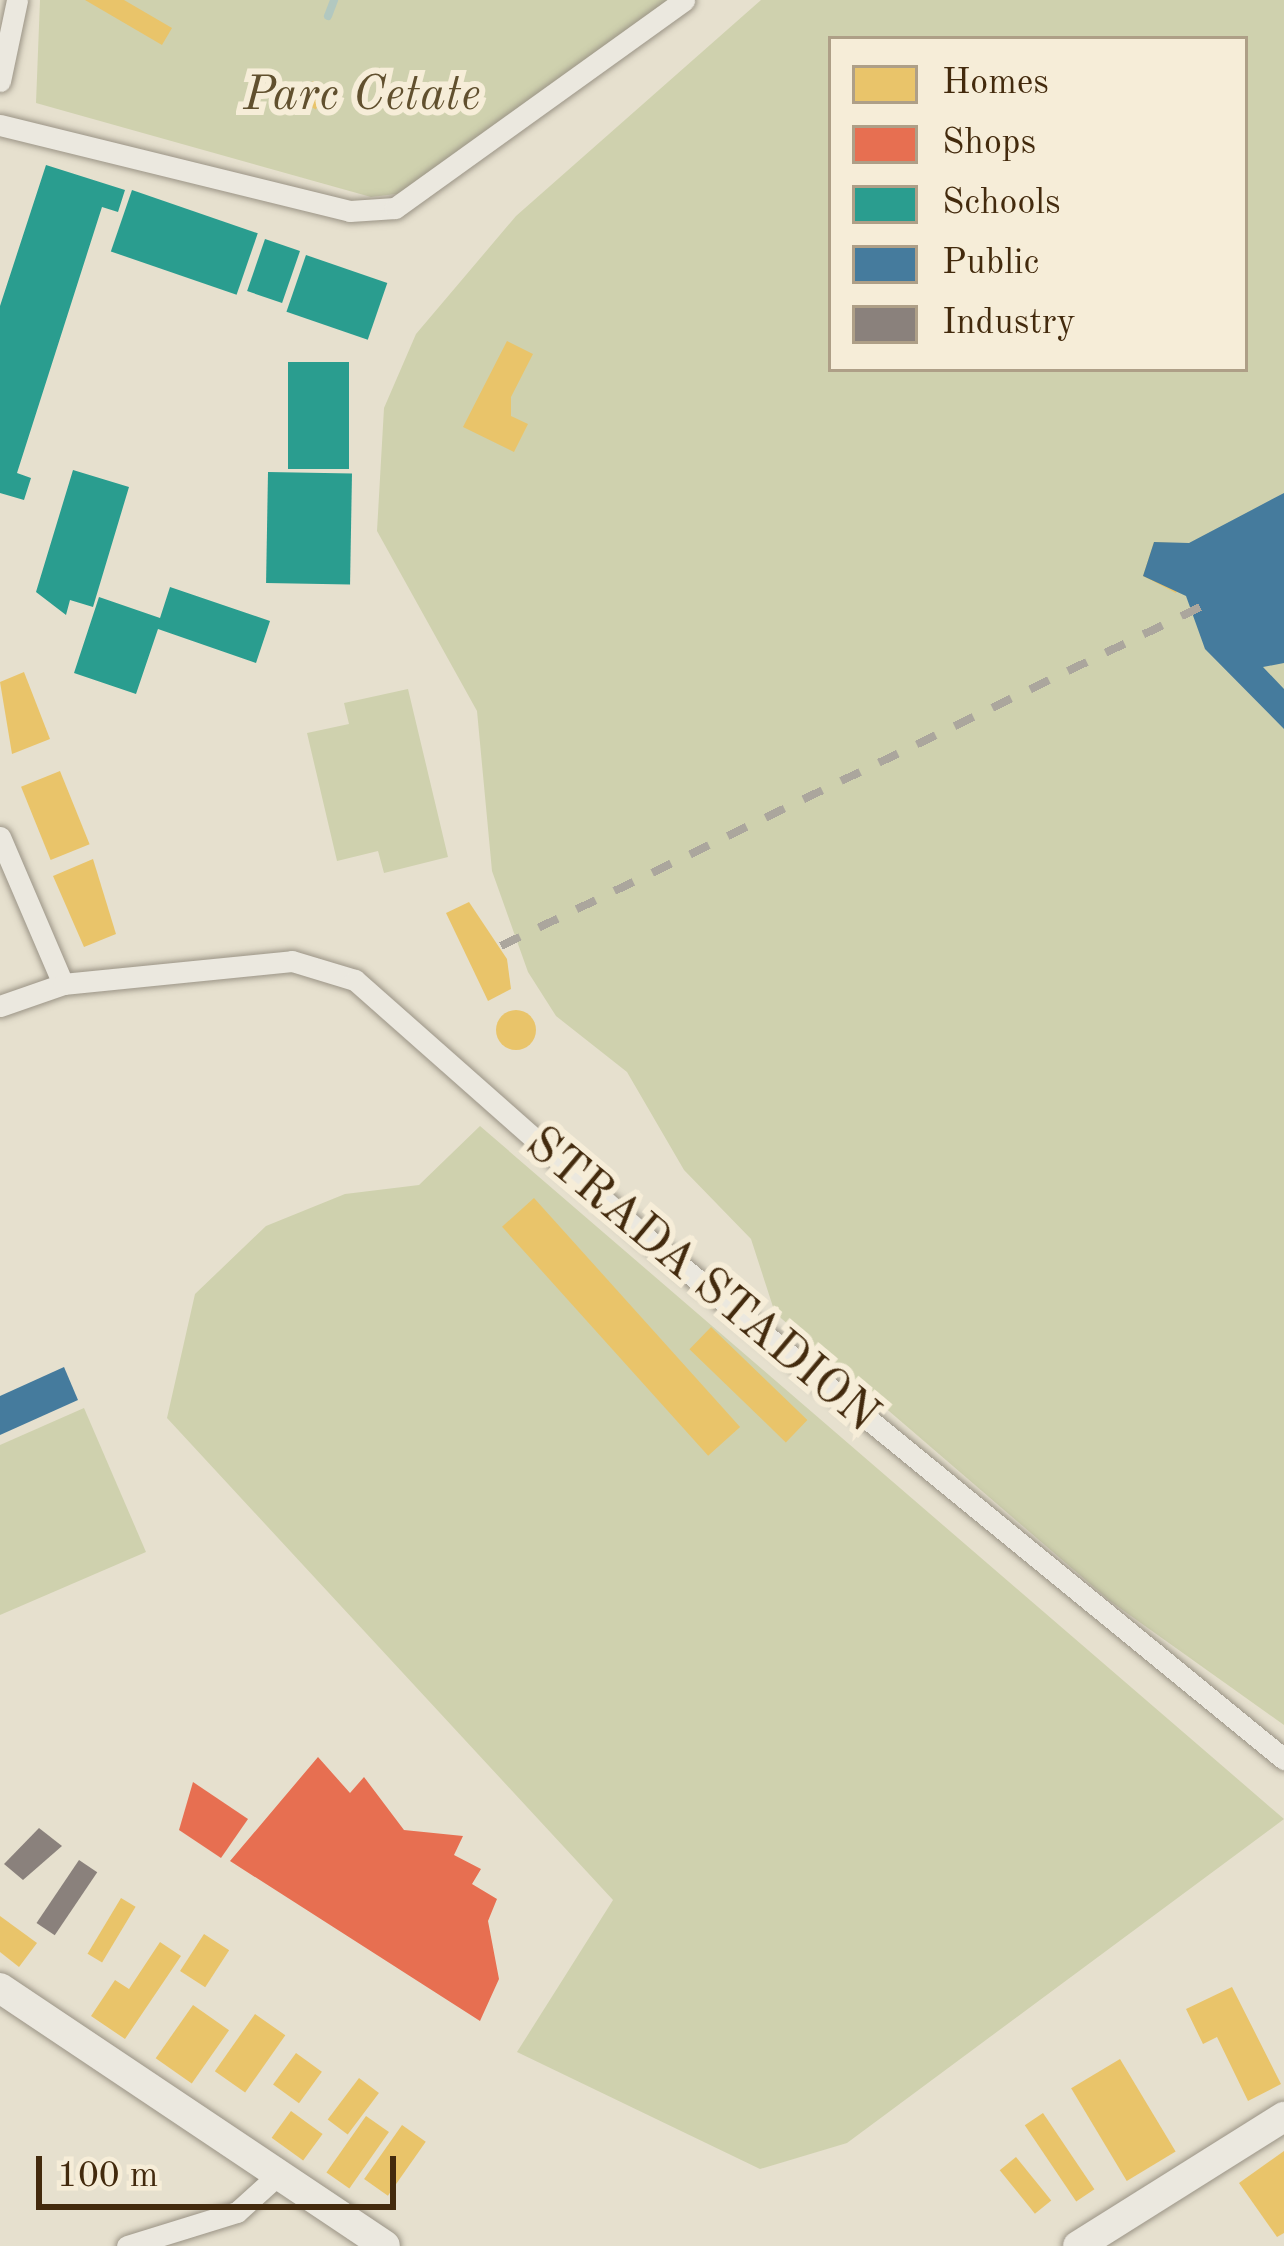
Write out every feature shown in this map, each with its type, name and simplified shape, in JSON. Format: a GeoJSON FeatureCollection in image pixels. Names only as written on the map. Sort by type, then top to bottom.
{"type":"FeatureCollection","features":[{"type":"Feature","properties":{"kind":"main road"},"geometry":{"type":"LineString","coordinates":[[0,1988],[386,2246]]}},
{"type":"Feature","properties":{"kind":"main road"},"geometry":{"type":"LineString","coordinates":[[1078,2246],[1284,2117]]}},
{"type":"Feature","properties":{"kind":"street"},"geometry":{"type":"LineString","coordinates":[[0,81],[16,0]]}},
{"type":"Feature","properties":{"kind":"street"},"geometry":{"type":"LineString","coordinates":[[0,124],[350,211],[395,208],[684,0]]}},
{"type":"Feature","properties":{"kind":"street"},"geometry":{"type":"LineString","coordinates":[[0,837],[63,983]]}},
{"type":"Feature","properties":{"kind":"street","name":"STRADA STADION"},"geometry":{"type":"LineString","coordinates":[[0,1006],[63,983],[292,961],[355,980],[662,1251],[1284,1759]]}},
{"type":"Feature","properties":{"kind":"street"},"geometry":{"type":"LineString","coordinates":[[127,2246],[237,2212],[279,2174]]}},
{"type":"Feature","properties":{"kind":"green space","name":"Parc Cetate"},"geometry":{"type":"Polygon","coordinates":[[[40,0],[668,0],[404,193],[371,197],[36,103],[40,0]]]}},
{"type":"Feature","properties":{"kind":"green space"},"geometry":{"type":"Polygon","coordinates":[[[761,0],[1284,0],[1284,1725],[1110,1601],[775,1313],[751,1239],[684,1170],[627,1072],[556,1016],[528,972],[492,871],[477,711],[377,531],[384,408],[416,334],[516,216],[761,0]]]}},
{"type":"Feature","properties":{"kind":"green space"},"geometry":{"type":"Polygon","coordinates":[[[408,689],[448,857],[384,873],[378,851],[337,861],[307,733],[349,724],[344,703],[408,689]]]}},
{"type":"Feature","properties":{"kind":"green space"},"geometry":{"type":"Polygon","coordinates":[[[480,1126],[1284,1819],[847,2143],[760,2169],[517,2052],[613,1900],[167,1418],[195,1294],[266,1226],[345,1194],[419,1185],[480,1126]]]}},
{"type":"Feature","properties":{"kind":"green space"},"geometry":{"type":"Polygon","coordinates":[[[84,1408],[146,1552],[0,1615],[0,1445],[84,1408]]]}},
{"type":"Feature","properties":{"kind":"building: Homes"},"geometry":{"type":"Polygon","coordinates":[[[85,0],[124,0],[172,28],[162,45],[85,0]]]}},
{"type":"Feature","properties":{"kind":"building: Homes"},"geometry":{"type":"Polygon","coordinates":[[[313,81],[328,90],[316,109],[301,101],[313,81]]]}},
{"type":"Feature","properties":{"kind":"building: Homes"},"geometry":{"type":"Polygon","coordinates":[[[507,341],[533,354],[511,397],[511,416],[528,424],[514,452],[463,427],[507,341]]]}},
{"type":"Feature","properties":{"kind":"building: Homes"},"geometry":{"type":"Polygon","coordinates":[[[1284,494],[1181,555],[1163,555],[1159,571],[1181,582],[1176,593],[1143,576],[1154,542],[1189,544],[1284,494]]]}},
{"type":"Feature","properties":{"kind":"building: Homes"},"geometry":{"type":"Polygon","coordinates":[[[24,672],[50,739],[12,754],[0,682],[24,672]]]}},
{"type":"Feature","properties":{"kind":"building: Homes"},"geometry":{"type":"Polygon","coordinates":[[[60,771],[90,844],[51,860],[21,787],[60,771]]]}},
{"type":"Feature","properties":{"kind":"building: Homes"},"geometry":{"type":"Polygon","coordinates":[[[93,859],[116,934],[84,947],[53,876],[93,859]]]}},
{"type":"Feature","properties":{"kind":"building: Homes"},"geometry":{"type":"Polygon","coordinates":[[[469,902],[507,959],[511,989],[488,1001],[446,913],[469,902]]]}},
{"type":"Feature","properties":{"kind":"building: Homes"},"geometry":{"type":"Polygon","coordinates":[[[516,1010],[530,1016],[536,1030],[530,1044],[516,1050],[502,1044],[496,1030],[502,1016],[516,1010]]]}},
{"type":"Feature","properties":{"kind":"building: Homes"},"geometry":{"type":"Polygon","coordinates":[[[534,1198],[740,1427],[708,1456],[502,1227],[534,1198]]]}},
{"type":"Feature","properties":{"kind":"building: Homes"},"geometry":{"type":"Polygon","coordinates":[[[711,1327],[807,1420],[786,1442],[689,1349],[711,1327]]]}},
{"type":"Feature","properties":{"kind":"building: Homes"},"geometry":{"type":"Polygon","coordinates":[[[121,1898],[136,1907],[102,1962],[88,1954],[121,1898]]]}},
{"type":"Feature","properties":{"kind":"building: Homes"},"geometry":{"type":"Polygon","coordinates":[[[0,1916],[37,1943],[19,1967],[0,1952],[0,1916]]]}},
{"type":"Feature","properties":{"kind":"building: Homes"},"geometry":{"type":"Polygon","coordinates":[[[204,1934],[229,1950],[205,1987],[180,1971],[204,1934]]]}},
{"type":"Feature","properties":{"kind":"building: Homes"},"geometry":{"type":"Polygon","coordinates":[[[160,1942],[181,1956],[125,2039],[91,2016],[115,1980],[129,1989],[160,1942]]]}},
{"type":"Feature","properties":{"kind":"building: Homes"},"geometry":{"type":"Polygon","coordinates":[[[1232,1987],[1281,2084],[1248,2101],[1217,2037],[1203,2044],[1186,2009],[1232,1987]]]}},
{"type":"Feature","properties":{"kind":"building: Homes"},"geometry":{"type":"Polygon","coordinates":[[[193,2005],[229,2030],[192,2083],[156,2058],[193,2005]]]}},
{"type":"Feature","properties":{"kind":"building: Homes"},"geometry":{"type":"Polygon","coordinates":[[[255,2014],[285,2035],[245,2093],[215,2071],[255,2014]]]}},
{"type":"Feature","properties":{"kind":"building: Homes"},"geometry":{"type":"Polygon","coordinates":[[[296,2053],[322,2072],[299,2103],[273,2085],[296,2053]]]}},
{"type":"Feature","properties":{"kind":"building: Homes"},"geometry":{"type":"Polygon","coordinates":[[[1120,2059],[1176,2152],[1127,2181],[1071,2088],[1120,2059]]]}},
{"type":"Feature","properties":{"kind":"building: Homes"},"geometry":{"type":"Polygon","coordinates":[[[359,2078],[379,2093],[348,2135],[328,2120],[359,2078]]]}},
{"type":"Feature","properties":{"kind":"building: Homes"},"geometry":{"type":"Polygon","coordinates":[[[291,2111],[323,2134],[303,2161],[272,2138],[291,2111]]]}},
{"type":"Feature","properties":{"kind":"building: Homes"},"geometry":{"type":"Polygon","coordinates":[[[1043,2113],[1094,2189],[1076,2202],[1025,2125],[1043,2113]]]}},
{"type":"Feature","properties":{"kind":"building: Homes"},"geometry":{"type":"Polygon","coordinates":[[[366,2116],[389,2132],[349,2189],[326,2173],[366,2116]]]}},
{"type":"Feature","properties":{"kind":"building: Homes"},"geometry":{"type":"Polygon","coordinates":[[[402,2125],[426,2142],[388,2196],[364,2179],[402,2125]]]}},
{"type":"Feature","properties":{"kind":"building: Homes"},"geometry":{"type":"Polygon","coordinates":[[[1284,2151],[1284,2233],[1277,2237],[1239,2183],[1284,2151]]]}},
{"type":"Feature","properties":{"kind":"building: Homes"},"geometry":{"type":"Polygon","coordinates":[[[1016,2157],[1051,2201],[1035,2214],[1000,2170],[1016,2157]]]}},
{"type":"Feature","properties":{"kind":"building: Shops"},"geometry":{"type":"Polygon","coordinates":[[[318,1757],[350,1793],[364,1777],[404,1830],[463,1836],[454,1855],[481,1869],[472,1884],[497,1899],[488,1921],[499,1979],[480,2021],[230,1861],[318,1757]]]}},
{"type":"Feature","properties":{"kind":"building: Shops"},"geometry":{"type":"Polygon","coordinates":[[[193,1782],[248,1819],[221,1858],[179,1830],[193,1782]]]}},
{"type":"Feature","properties":{"kind":"building: Schools"},"geometry":{"type":"Polygon","coordinates":[[[46,165],[125,190],[118,212],[102,207],[17,473],[31,478],[24,500],[0,493],[0,306],[46,165]]]}},
{"type":"Feature","properties":{"kind":"building: Schools"},"geometry":{"type":"Polygon","coordinates":[[[132,190],[258,233],[237,295],[111,251],[132,190]]]}},
{"type":"Feature","properties":{"kind":"building: Schools"},"geometry":{"type":"Polygon","coordinates":[[[265,239],[300,251],[282,303],[247,291],[265,239]]]}},
{"type":"Feature","properties":{"kind":"building: Schools"},"geometry":{"type":"Polygon","coordinates":[[[306,255],[387,283],[368,340],[286,312],[306,255]]]}},
{"type":"Feature","properties":{"kind":"building: Schools"},"geometry":{"type":"Polygon","coordinates":[[[288,362],[349,362],[349,469],[288,469],[288,362]]]}},
{"type":"Feature","properties":{"kind":"building: Schools"},"geometry":{"type":"Polygon","coordinates":[[[73,470],[129,487],[93,607],[70,600],[66,615],[36,592],[73,470]]]}},
{"type":"Feature","properties":{"kind":"building: Schools"},"geometry":{"type":"Polygon","coordinates":[[[268,472],[352,473],[350,584],[266,583],[268,472]]]}},
{"type":"Feature","properties":{"kind":"building: Schools"},"geometry":{"type":"Polygon","coordinates":[[[170,587],[270,621],[256,663],[158,629],[136,694],[74,673],[99,597],[160,618],[170,587]]]}},
{"type":"Feature","properties":{"kind":"building: Public"},"geometry":{"type":"Polygon","coordinates":[[[1284,493],[1284,663],[1263,667],[1284,689],[1284,729],[1205,649],[1186,596],[1143,576],[1154,542],[1189,543],[1284,493]]]}},
{"type":"Feature","properties":{"kind":"building: Public"},"geometry":{"type":"Polygon","coordinates":[[[64,1367],[78,1400],[0,1435],[0,1396],[64,1367]]]}},
{"type":"Feature","properties":{"kind":"building: Industry"},"geometry":{"type":"Polygon","coordinates":[[[39,1828],[62,1846],[23,1880],[4,1864],[39,1828]]]}},
{"type":"Feature","properties":{"kind":"building: Industry"},"geometry":{"type":"Polygon","coordinates":[[[79,1860],[97,1872],[55,1935],[37,1923],[79,1860]]]}},
{"type":"Feature","properties":{"kind":"waterway"},"geometry":{"type":"LineString","coordinates":[[328,16],[334,0]]}},
{"type":"Feature","properties":{"kind":"railway"},"geometry":{"type":"LineString","coordinates":[[501,946],[1200,607]]}}]}
